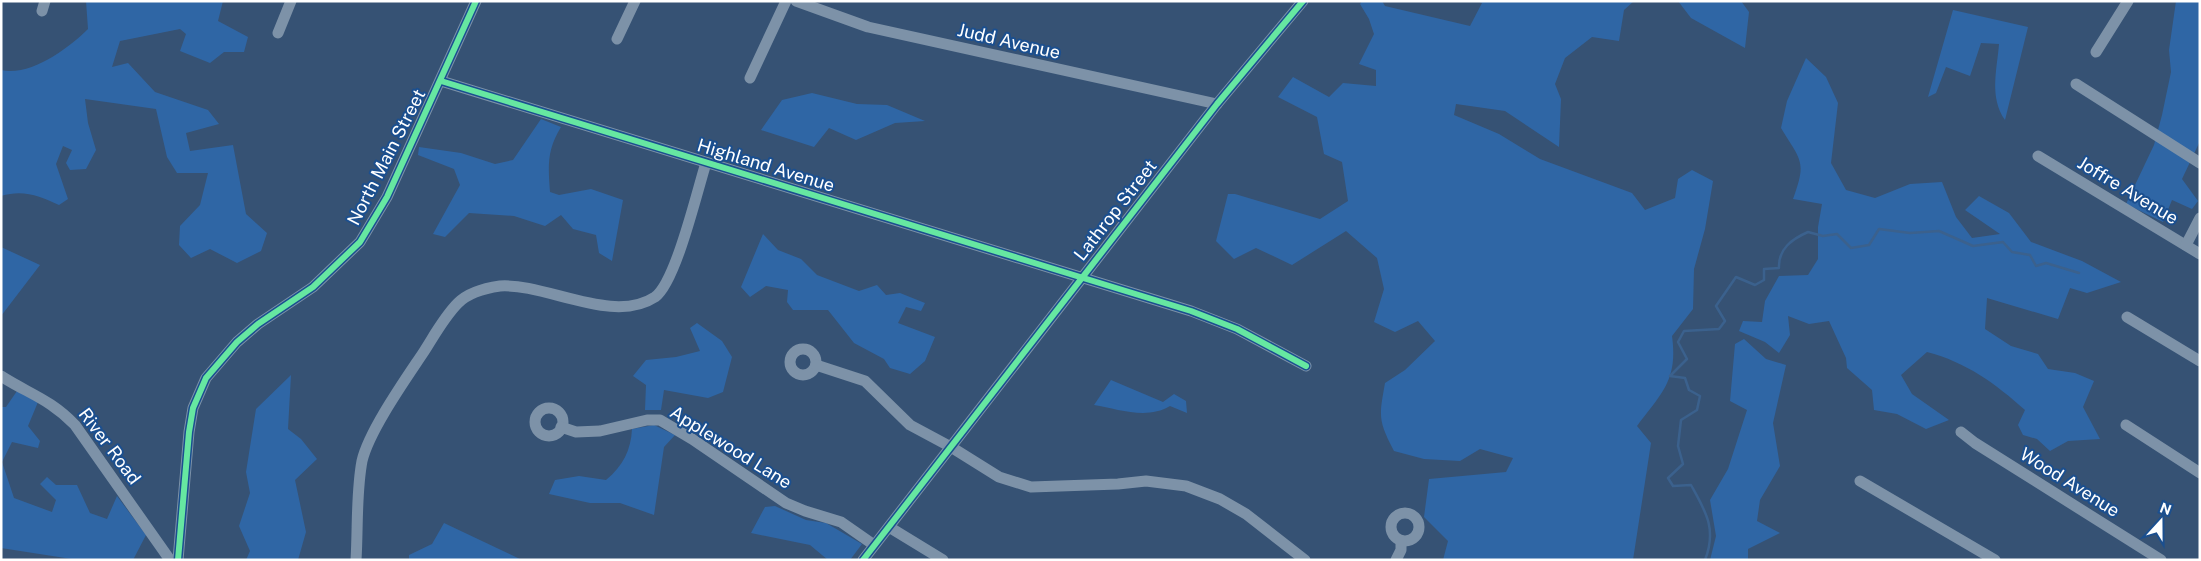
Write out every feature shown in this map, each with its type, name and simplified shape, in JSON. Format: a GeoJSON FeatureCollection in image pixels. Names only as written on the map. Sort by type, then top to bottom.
{"type":"FeatureCollection","features":[{"type":"Feature","properties":{"kind":"street"},"geometry":{"type":"LineString","coordinates":[[278,33],[291,1]]}},
{"type":"Feature","properties":{"kind":"street","name":"North Main Street"},"geometry":{"type":"LineString","coordinates":[[178,560],[189,432],[193,408],[206,378],[237,342],[258,324],[313,287],[360,242],[387,197],[476,1]]}},
{"type":"Feature","properties":{"kind":"street"},"geometry":{"type":"LineString","coordinates":[[617,39],[636,1]]}},
{"type":"Feature","properties":{"kind":"street"},"geometry":{"type":"LineString","coordinates":[[750,78],[786,1]]}},
{"type":"Feature","properties":{"kind":"street","name":"Judd Avenue"},"geometry":{"type":"LineString","coordinates":[[796,1],[868,27],[1217,104]]}},
{"type":"Feature","properties":{"kind":"street","name":"Lathrop Street"},"geometry":{"type":"LineString","coordinates":[[863,560],[1217,104],[1303,1]]}},
{"type":"Feature","properties":{"kind":"street"},"geometry":{"type":"LineString","coordinates":[[2096,52],[2128,1]]}},
{"type":"Feature","properties":{"kind":"street","name":"Highland Avenue"},"geometry":{"type":"LineString","coordinates":[[441,81],[1216,320],[1245,333],[1306,366]]}},
{"type":"Feature","properties":{"kind":"street"},"geometry":{"type":"LineString","coordinates":[[2076,84],[2200,163]]}},
{"type":"Feature","properties":{"kind":"street","name":"Joffre Avenue"},"geometry":{"type":"LineString","coordinates":[[2038,156],[2200,254]]}},
{"type":"Feature","properties":{"kind":"street"},"geometry":{"type":"LineString","coordinates":[[356,560],[360,484],[366,449],[397,393],[447,315],[459,302],[470,295],[501,286],[602,304],[627,306],[656,296],[666,285],[674,266],[706,163]]}},
{"type":"Feature","properties":{"kind":"street"},"geometry":{"type":"LineString","coordinates":[[2186,245],[2200,218]]}},
{"type":"Feature","properties":{"kind":"street"},"geometry":{"type":"LineString","coordinates":[[2127,317],[2200,361]]}},
{"type":"Feature","properties":{"kind":"street"},"geometry":{"type":"LineString","coordinates":[[816,365],[865,381],[910,425],[951,447],[999,478],[1031,486],[1118,484],[1146,480],[1186,486],[1220,499],[1246,514],[1305,560]]}},
{"type":"Feature","properties":{"kind":"street","name":"River Road"},"geometry":{"type":"LineString","coordinates":[[1,376],[43,398],[62,411],[75,425],[170,560]]}},
{"type":"Feature","properties":{"kind":"street","name":"Applewood Lane"},"geometry":{"type":"LineString","coordinates":[[561,427],[576,432],[600,431],[647,420],[660,420],[692,439],[786,503],[840,522],[874,545]]}},
{"type":"Feature","properties":{"kind":"street"},"geometry":{"type":"LineString","coordinates":[[2126,425],[2200,473]]}},
{"type":"Feature","properties":{"kind":"street","name":"Wood Avenue"},"geometry":{"type":"LineString","coordinates":[[1961,432],[1975,443],[2161,560]]}},
{"type":"Feature","properties":{"kind":"street"},"geometry":{"type":"LineString","coordinates":[[1860,480],[1995,560]]}},
{"type":"Feature","properties":{"kind":"street"},"geometry":{"type":"LineString","coordinates":[[889,527],[943,560]]}},
{"type":"Feature","properties":{"kind":"street"},"geometry":{"type":"LineString","coordinates":[[1396,560],[1401,540]]}},
{"type":"Feature","properties":{"kind":"shaded area"},"geometry":{"type":"Polygon","coordinates":[[[86,1],[223,1],[218,21],[248,37],[244,52],[224,52],[210,63],[180,51],[186,34],[180,29],[120,41],[112,67],[128,63],[155,92],[208,110],[219,124],[186,133],[190,151],[233,145],[246,214],[267,233],[261,251],[237,263],[210,249],[191,258],[179,245],[180,226],[200,205],[208,173],[177,173],[167,157],[156,109],[85,99],[88,123],[96,150],[86,169],[70,170],[66,163],[72,150],[63,146],[56,164],[68,199],[59,205],[31,194],[17,193],[1,196],[1,70],[12,71],[36,65],[60,52],[70,44],[88,29],[86,1]]]}},
{"type":"Feature","properties":{"kind":"shaded area"},"geometry":{"type":"Polygon","coordinates":[[[1362,1],[1382,1],[1385,6],[1470,26],[1482,3],[1477,1],[1634,1],[1624,10],[1619,41],[1592,37],[1565,58],[1555,84],[1561,99],[1559,147],[1505,111],[1456,104],[1454,115],[1499,134],[1540,159],[1632,193],[1645,210],[1675,198],[1678,179],[1692,170],[1713,181],[1705,229],[1694,269],[1693,309],[1672,336],[1673,364],[1666,385],[1661,395],[1637,426],[1651,443],[1633,560],[1443,560],[1448,541],[1424,517],[1429,479],[1506,472],[1513,458],[1480,449],[1460,461],[1424,459],[1394,451],[1381,418],[1385,383],[1405,370],[1435,341],[1418,321],[1395,332],[1374,322],[1384,289],[1377,258],[1346,231],[1292,265],[1256,248],[1234,259],[1216,241],[1228,194],[1235,194],[1320,219],[1348,201],[1342,162],[1324,154],[1317,117],[1278,97],[1293,77],[1329,97],[1343,83],[1376,86],[1376,70],[1359,64],[1374,34],[1369,19],[1360,4],[1362,1]]]}},
{"type":"Feature","properties":{"kind":"shaded area"},"geometry":{"type":"Polygon","coordinates":[[[1678,1],[1741,1],[1749,12],[1745,48],[1691,18],[1678,1]]]}},
{"type":"Feature","properties":{"kind":"shaded area"},"geometry":{"type":"Polygon","coordinates":[[[2176,1],[2200,1],[2200,141],[2182,179],[2198,201],[2192,209],[2172,200],[2163,222],[2126,204],[2154,145],[2162,115],[2171,72],[2169,50],[2176,1]]]}},
{"type":"Feature","properties":{"kind":"shaded area"},"geometry":{"type":"Polygon","coordinates":[[[1953,10],[2028,27],[2005,120],[1997,102],[1995,83],[1999,44],[1981,43],[1970,76],[1946,67],[1936,93],[1928,97],[1953,10]]]}},
{"type":"Feature","properties":{"kind":"shaded area"},"geometry":{"type":"Polygon","coordinates":[[[1806,58],[1826,77],[1838,103],[1831,163],[1846,190],[1875,198],[1910,184],[1942,182],[1956,217],[1972,238],[2000,234],[1965,210],[1979,196],[2009,213],[2031,242],[2082,261],[2121,282],[2087,293],[2070,288],[2058,319],[1987,298],[1985,329],[2011,346],[2038,354],[2048,369],[2075,373],[2094,381],[2083,407],[2100,439],[2068,441],[2050,451],[2037,439],[2023,435],[2018,425],[2025,410],[2003,391],[1968,368],[1927,352],[1901,375],[1912,394],[1949,420],[1926,429],[1897,414],[1874,410],[1872,390],[1847,368],[1846,358],[1829,321],[1809,324],[1788,316],[1790,335],[1779,353],[1765,342],[1739,331],[1743,321],[1762,322],[1765,301],[1779,276],[1808,275],[1818,259],[1818,227],[1822,204],[1793,199],[1800,177],[1800,162],[1781,128],[1787,101],[1806,58]]]}},
{"type":"Feature","properties":{"kind":"shaded area"},"geometry":{"type":"Polygon","coordinates":[[[812,93],[857,104],[887,105],[925,121],[895,123],[856,140],[829,128],[814,147],[761,130],[782,100],[812,93]]]}},
{"type":"Feature","properties":{"kind":"shaded area"},"geometry":{"type":"Polygon","coordinates":[[[541,119],[561,127],[556,135],[551,151],[550,192],[559,195],[591,189],[623,200],[612,261],[599,253],[596,235],[573,229],[561,215],[545,226],[514,216],[469,213],[445,237],[433,234],[460,185],[454,169],[418,155],[419,147],[461,153],[495,164],[513,160],[541,119]]]}},
{"type":"Feature","properties":{"kind":"shaded area"},"geometry":{"type":"Polygon","coordinates":[[[763,234],[778,250],[801,259],[817,275],[859,291],[877,285],[886,295],[900,293],[925,303],[921,311],[906,307],[898,323],[935,337],[925,361],[910,374],[890,368],[884,359],[854,343],[828,310],[793,310],[787,302],[788,290],[766,286],[750,297],[741,287],[763,234]]]}},
{"type":"Feature","properties":{"kind":"shaded area"},"geometry":{"type":"Polygon","coordinates":[[[1,247],[40,265],[1,316],[1,247]]]}},
{"type":"Feature","properties":{"kind":"shaded area"},"geometry":{"type":"Polygon","coordinates":[[[697,323],[722,341],[732,357],[723,392],[708,398],[664,390],[661,410],[645,410],[646,385],[633,376],[646,360],[676,357],[700,351],[690,328],[697,323]]]}},
{"type":"Feature","properties":{"kind":"shaded area"},"geometry":{"type":"Polygon","coordinates":[[[1744,339],[1766,359],[1786,365],[1773,423],[1780,466],[1760,500],[1757,521],[1780,533],[1748,549],[1748,560],[1710,560],[1716,536],[1710,500],[1728,469],[1747,410],[1730,401],[1735,344],[1744,339]]]}},
{"type":"Feature","properties":{"kind":"shaded area"},"geometry":{"type":"Polygon","coordinates":[[[291,375],[288,429],[301,439],[317,459],[295,480],[306,532],[298,560],[246,560],[250,551],[239,526],[250,493],[246,472],[256,409],[291,375]]]}},
{"type":"Feature","properties":{"kind":"shaded area"},"geometry":{"type":"Polygon","coordinates":[[[1111,380],[1163,402],[1174,394],[1186,401],[1187,413],[1170,406],[1161,410],[1142,413],[1094,405],[1111,380]]]}},
{"type":"Feature","properties":{"kind":"shaded area"},"geometry":{"type":"Polygon","coordinates":[[[17,391],[38,402],[28,426],[40,441],[38,448],[12,442],[2,462],[14,498],[52,512],[56,500],[40,484],[47,477],[56,485],[77,485],[90,513],[107,519],[117,496],[146,535],[133,560],[78,560],[1,548],[1,407],[6,407],[17,391]]]}},
{"type":"Feature","properties":{"kind":"shaded area"},"geometry":{"type":"Polygon","coordinates":[[[654,425],[675,435],[664,447],[654,515],[620,503],[590,503],[549,494],[555,480],[579,476],[606,480],[625,457],[630,444],[632,429],[654,425]]]}},
{"type":"Feature","properties":{"kind":"shaded area"},"geometry":{"type":"Polygon","coordinates":[[[775,506],[806,520],[826,523],[862,544],[850,560],[828,560],[810,545],[751,533],[765,507],[775,506]]]}},
{"type":"Feature","properties":{"kind":"shaded area"},"geometry":{"type":"Polygon","coordinates":[[[444,523],[522,560],[409,560],[409,555],[432,544],[444,523]]]}},
{"type":"Feature","properties":{"kind":"waterway"},"geometry":{"type":"LineString","coordinates":[[1705,560],[1710,539],[1710,530],[1705,512],[1691,485],[1673,486],[1668,478],[1683,464],[1678,446],[1681,420],[1697,410],[1700,396],[1689,390],[1685,378],[1670,376],[1687,359],[1678,342],[1684,331],[1719,329],[1725,321],[1716,306],[1736,277],[1755,285],[1764,280],[1764,269],[1779,268],[1781,255],[1787,245],[1808,232],[1823,236],[1837,234],[1851,248],[1869,245],[1879,229],[1910,233],[1939,231],[1973,246],[2003,242],[2012,252],[2030,255],[2036,266],[2046,263],[2079,273]]}},
{"type":"Feature","properties":{"kind":"cycle path"},"geometry":{"type":"LineString","coordinates":[[178,560],[189,432],[193,408],[206,378],[237,342],[258,324],[313,287],[360,242],[387,197],[476,1]]}},
{"type":"Feature","properties":{"kind":"cycle path"},"geometry":{"type":"LineString","coordinates":[[863,560],[1217,104],[1303,1]]}},
{"type":"Feature","properties":{"kind":"cycle path"},"geometry":{"type":"LineString","coordinates":[[441,81],[1191,311],[1237,329],[1306,366]]}}]}
